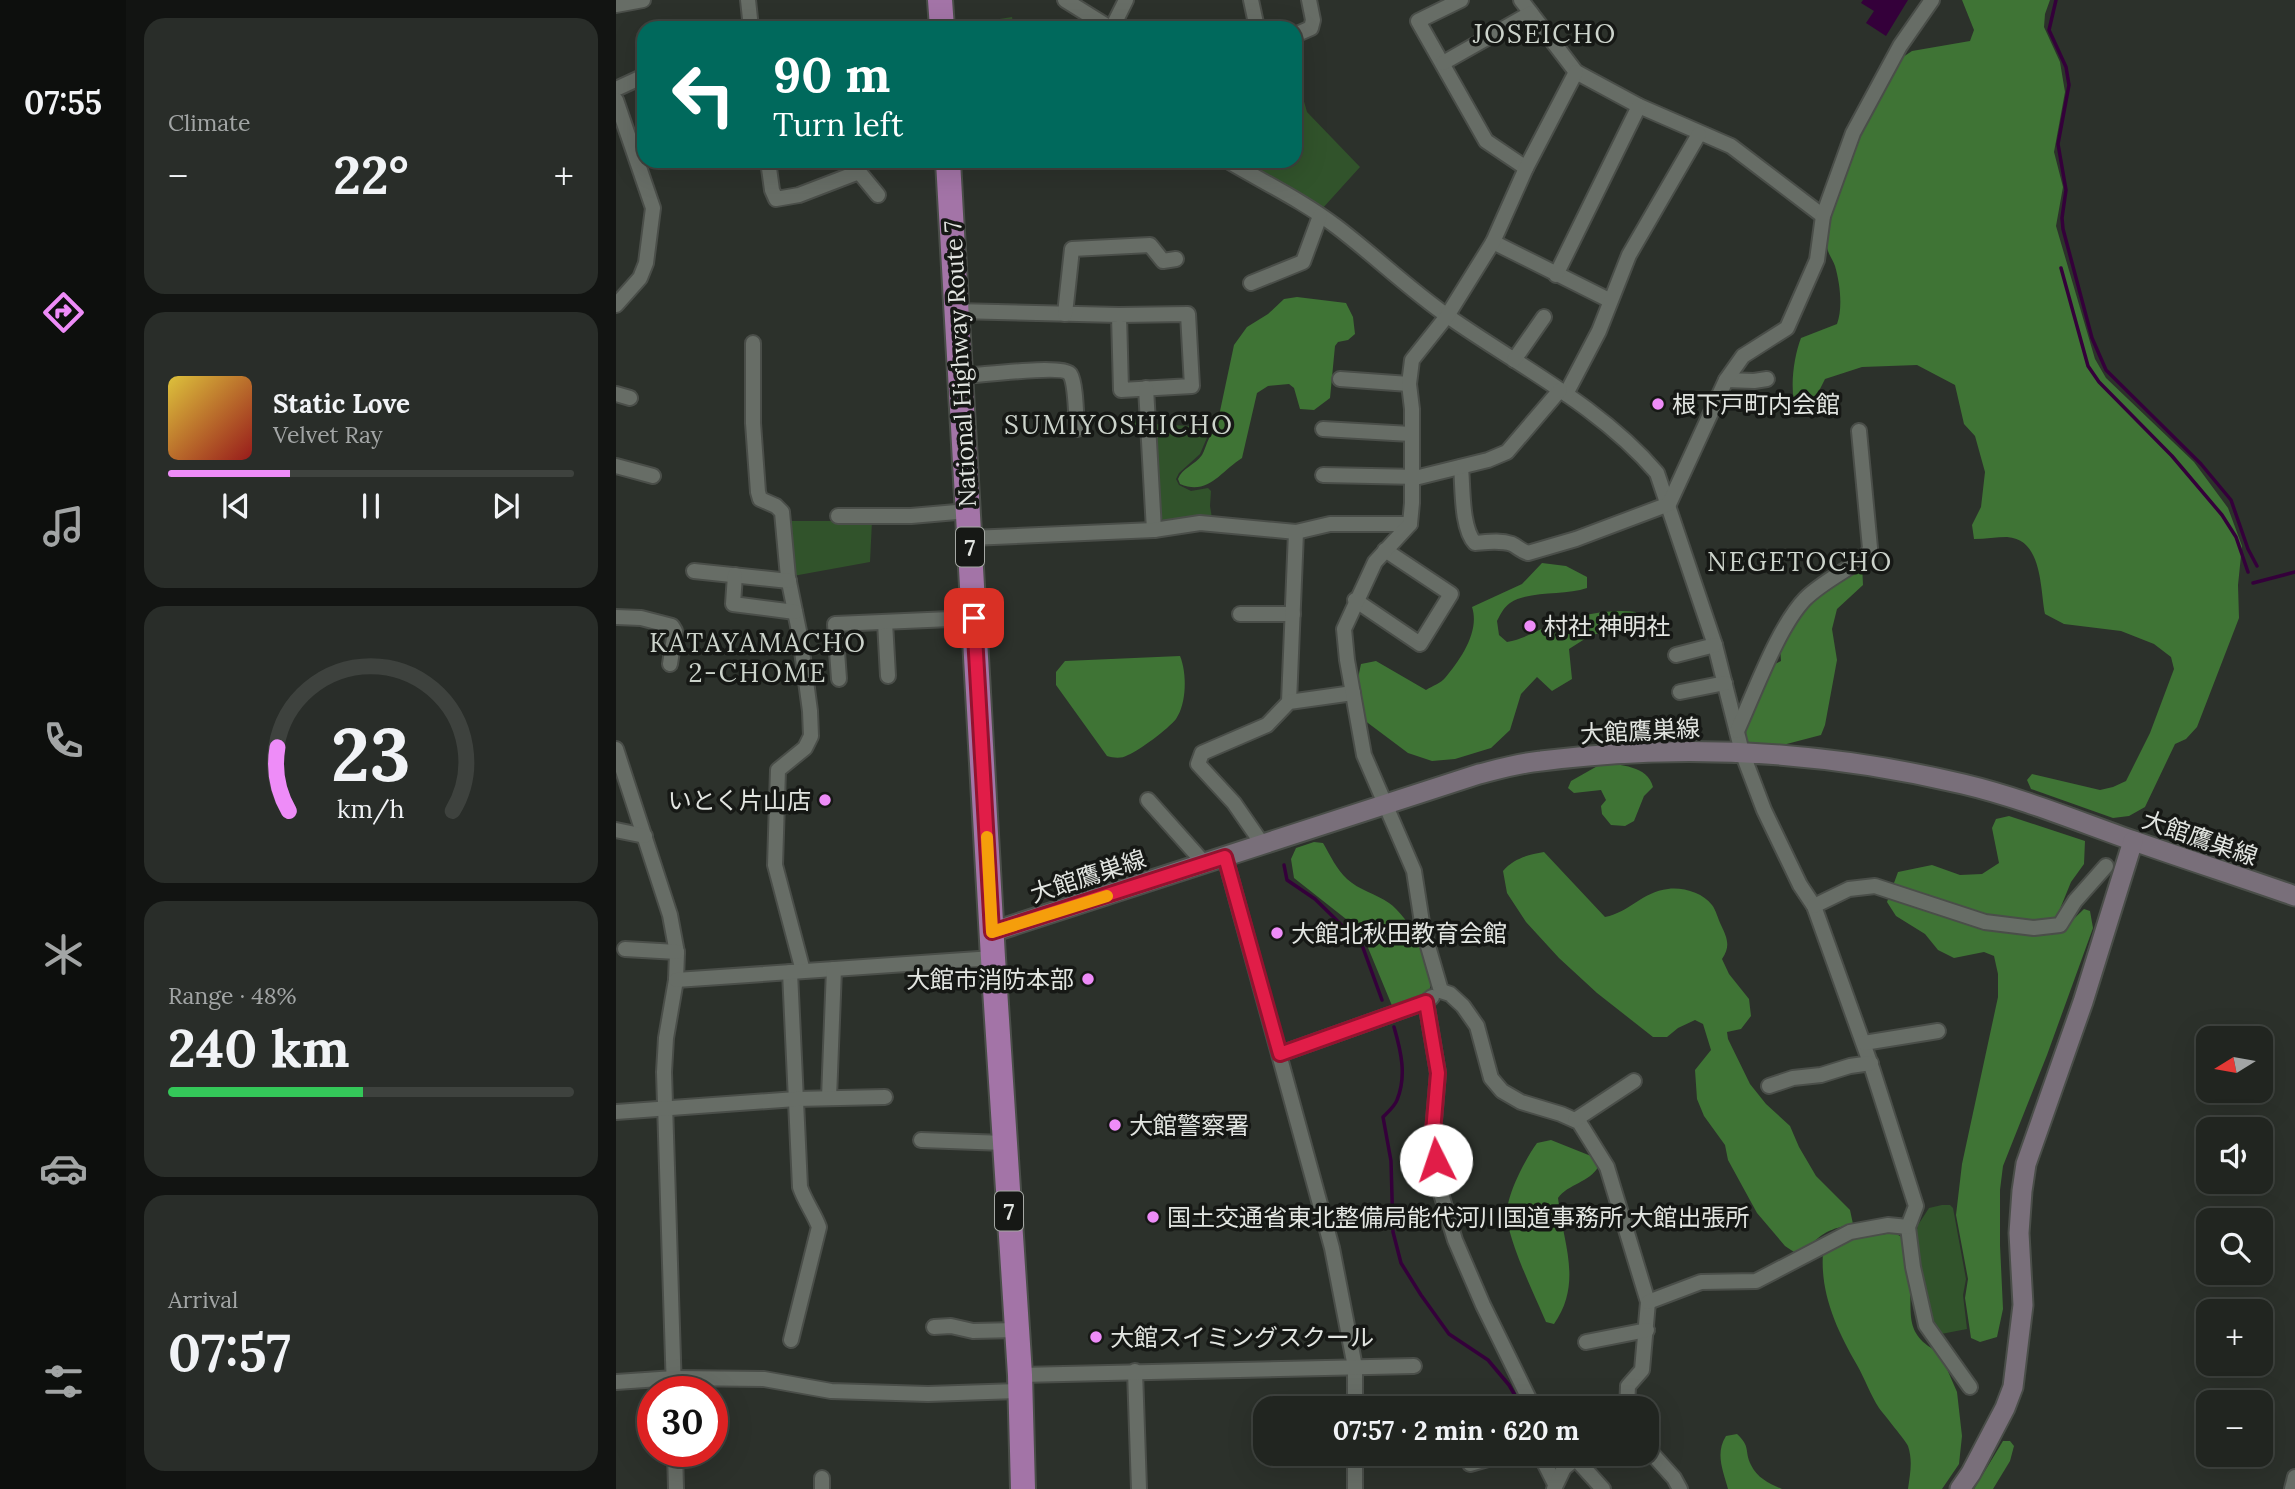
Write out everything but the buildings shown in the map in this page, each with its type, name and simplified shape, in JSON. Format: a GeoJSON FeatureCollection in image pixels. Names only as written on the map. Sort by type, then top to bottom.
{"type":"FeatureCollection","features":[{"type":"Feature","properties":{"kind":"highway"},"geometry":{"type":"LineString","coordinates":[[940,0],[942,21]]}},
{"type":"Feature","properties":{"kind":"highway","name":"National Highway Route 7"},"geometry":{"type":"LineString","coordinates":[[948,168],[1020,1383],[1023,1489]]}},
{"type":"Feature","properties":{"kind":"main road","name":"大館鷹巣線"},"geometry":{"type":"LineString","coordinates":[[992,932],[1479,774],[1540,761],[1649,753],[1742,752],[1832,760],[1899,770],[2032,804],[2295,896]]}},
{"type":"Feature","properties":{"kind":"main road"},"geometry":{"type":"LineString","coordinates":[[1960,1489],[1988,1441],[2013,1387],[2023,1305],[2019,1233],[2026,1164],[2083,1002],[2133,841]]}},
{"type":"Feature","properties":{"kind":"street"},"geometry":{"type":"LineString","coordinates":[[616,5],[643,0]]}},
{"type":"Feature","properties":{"kind":"street"},"geometry":{"type":"LineString","coordinates":[[748,0],[750,21]]}},
{"type":"Feature","properties":{"kind":"street"},"geometry":{"type":"LineString","coordinates":[[1065,0],[1100,21]]}},
{"type":"Feature","properties":{"kind":"street"},"geometry":{"type":"LineString","coordinates":[[1115,21],[1126,0]]}},
{"type":"Feature","properties":{"kind":"street"},"geometry":{"type":"LineString","coordinates":[[1251,0],[1256,21]]}},
{"type":"Feature","properties":{"kind":"street"},"geometry":{"type":"LineString","coordinates":[[1302,32],[1311,28],[1313,20],[1309,0]]}},
{"type":"Feature","properties":{"kind":"street"},"geometry":{"type":"LineString","coordinates":[[1461,0],[1418,21],[1486,141],[1526,167]]}},
{"type":"Feature","properties":{"kind":"street"},"geometry":{"type":"LineString","coordinates":[[1521,0],[1576,72],[1639,106],[1731,146],[1823,216]]}},
{"type":"Feature","properties":{"kind":"street"},"geometry":{"type":"LineString","coordinates":[[1461,467],[1466,526],[1470,538],[1475,543],[1500,541],[1516,545],[1522,552],[1528,553],[1576,539],[1669,504],[1726,380],[1743,356],[1787,328],[1817,260],[1823,216],[1853,132],[1900,46],[1932,0]]}},
{"type":"Feature","properties":{"kind":"street"},"geometry":{"type":"LineString","coordinates":[[1443,63],[1531,13]]}},
{"type":"Feature","properties":{"kind":"street"},"geometry":{"type":"LineString","coordinates":[[1441,991],[1423,929],[1415,871],[1364,755],[1344,629],[1355,600],[1375,562],[1410,524],[1412,410],[1409,384],[1412,360],[1447,316],[1493,242],[1526,167],[1576,72]]}},
{"type":"Feature","properties":{"kind":"street"},"geometry":{"type":"LineString","coordinates":[[616,89],[637,79]]}},
{"type":"Feature","properties":{"kind":"street"},"geometry":{"type":"LineString","coordinates":[[616,100],[637,161]]}},
{"type":"Feature","properties":{"kind":"street"},"geometry":{"type":"LineString","coordinates":[[1556,275],[1639,106]]}},
{"type":"Feature","properties":{"kind":"street"},"geometry":{"type":"LineString","coordinates":[[1323,475],[1411,478],[1461,467],[1507,452],[1563,392],[1599,331],[1629,255],[1699,134]]}},
{"type":"Feature","properties":{"kind":"street"},"geometry":{"type":"LineString","coordinates":[[616,305],[640,278],[646,263],[653,208],[639,168]]}},
{"type":"Feature","properties":{"kind":"street"},"geometry":{"type":"LineString","coordinates":[[769,168],[776,199],[799,195],[859,172],[878,195]]}},
{"type":"Feature","properties":{"kind":"street"},"geometry":{"type":"LineString","coordinates":[[1241,168],[1320,216],[1447,316],[1563,392],[1645,458],[1657,473],[1716,645],[1742,752],[1764,810],[1800,885],[1814,906],[1871,1063],[1916,1206],[1908,1227],[1913,1267],[1926,1325],[1970,1387]]}},
{"type":"Feature","properties":{"kind":"street"},"geometry":{"type":"LineString","coordinates":[[1251,283],[1303,262],[1320,216]]}},
{"type":"Feature","properties":{"kind":"street"},"geometry":{"type":"LineString","coordinates":[[1493,242],[1609,300]]}},
{"type":"Feature","properties":{"kind":"street"},"geometry":{"type":"LineString","coordinates":[[1065,314],[1072,248],[1150,245],[1163,261],[1176,260]]}},
{"type":"Feature","properties":{"kind":"street"},"geometry":{"type":"LineString","coordinates":[[956,311],[1188,314],[1192,386],[1121,390],[1119,315]]}},
{"type":"Feature","properties":{"kind":"street"},"geometry":{"type":"LineString","coordinates":[[1514,360],[1544,317]]}},
{"type":"Feature","properties":{"kind":"street"},"geometry":{"type":"LineString","coordinates":[[753,343],[753,423],[758,492],[760,499],[776,506],[782,512],[789,581],[810,711],[811,736],[805,748],[778,770],[775,864],[797,972],[796,1099],[800,1187],[819,1227],[791,1340]]}},
{"type":"Feature","properties":{"kind":"street"},"geometry":{"type":"LineString","coordinates":[[960,376],[1034,370],[1066,372],[1071,375],[1077,429]]}},
{"type":"Feature","properties":{"kind":"street"},"geometry":{"type":"LineString","coordinates":[[1340,379],[1409,384]]}},
{"type":"Feature","properties":{"kind":"street"},"geometry":{"type":"LineString","coordinates":[[1726,380],[1767,379]]}},
{"type":"Feature","properties":{"kind":"street"},"geometry":{"type":"LineString","coordinates":[[1146,388],[1154,530]]}},
{"type":"Feature","properties":{"kind":"street"},"geometry":{"type":"LineString","coordinates":[[1324,429],[1411,435]]}},
{"type":"Feature","properties":{"kind":"street"},"geometry":{"type":"LineString","coordinates":[[1737,730],[1796,609],[1807,597],[1867,555],[1870,548],[1859,431]]}},
{"type":"Feature","properties":{"kind":"street"},"geometry":{"type":"LineString","coordinates":[[616,466],[653,476]]}},
{"type":"Feature","properties":{"kind":"street"},"geometry":{"type":"LineString","coordinates":[[838,516],[911,516],[968,511]]}},
{"type":"Feature","properties":{"kind":"street"},"geometry":{"type":"LineString","coordinates":[[970,538],[1154,530],[1200,523],[1296,532],[1330,524],[1410,524]]}},
{"type":"Feature","properties":{"kind":"street"},"geometry":{"type":"LineString","coordinates":[[1289,702],[1296,532]]}},
{"type":"Feature","properties":{"kind":"street"},"geometry":{"type":"LineString","coordinates":[[1355,600],[1420,644],[1451,594],[1385,550]]}},
{"type":"Feature","properties":{"kind":"street"},"geometry":{"type":"LineString","coordinates":[[694,571],[789,581]]}},
{"type":"Feature","properties":{"kind":"street"},"geometry":{"type":"LineString","coordinates":[[735,575],[733,604],[795,612]]}},
{"type":"Feature","properties":{"kind":"street"},"geometry":{"type":"LineString","coordinates":[[1240,614],[1293,614]]}},
{"type":"Feature","properties":{"kind":"street"},"geometry":{"type":"LineString","coordinates":[[616,617],[641,618],[672,626],[676,631],[670,664]]}},
{"type":"Feature","properties":{"kind":"street"},"geometry":{"type":"LineString","coordinates":[[839,679],[835,624],[974,618]]}},
{"type":"Feature","properties":{"kind":"street"},"geometry":{"type":"LineString","coordinates":[[885,622],[888,676]]}},
{"type":"Feature","properties":{"kind":"street"},"geometry":{"type":"LineString","coordinates":[[1676,655],[1716,645]]}},
{"type":"Feature","properties":{"kind":"street"},"geometry":{"type":"LineString","coordinates":[[1680,692],[1725,683]]}},
{"type":"Feature","properties":{"kind":"street"},"geometry":{"type":"LineString","coordinates":[[1263,845],[1234,803],[1198,764],[1202,753],[1268,724],[1289,702],[1353,693]]}},
{"type":"Feature","properties":{"kind":"street"},"geometry":{"type":"LineString","coordinates":[[616,749],[670,915],[677,952],[676,980],[666,1038],[674,1376]]}},
{"type":"Feature","properties":{"kind":"street"},"geometry":{"type":"LineString","coordinates":[[1148,800],[1205,864]]}},
{"type":"Feature","properties":{"kind":"street"},"geometry":{"type":"LineString","coordinates":[[616,821],[622,831],[645,836]]}},
{"type":"Feature","properties":{"kind":"street"},"geometry":{"type":"LineString","coordinates":[[1225,857],[1332,1248],[1355,1367],[1355,1396]]}},
{"type":"Feature","properties":{"kind":"street"},"geometry":{"type":"LineString","coordinates":[[1814,906],[1849,889],[1875,886],[1985,922],[2034,928],[2060,925],[2075,901],[2106,866]]}},
{"type":"Feature","properties":{"kind":"street"},"geometry":{"type":"LineString","coordinates":[[625,949],[677,952]]}},
{"type":"Feature","properties":{"kind":"street"},"geometry":{"type":"LineString","coordinates":[[676,980],[993,958]]}},
{"type":"Feature","properties":{"kind":"street"},"geometry":{"type":"LineString","coordinates":[[829,1098],[834,969]]}},
{"type":"Feature","properties":{"kind":"street"},"geometry":{"type":"LineString","coordinates":[[1280,1054],[1426,1002],[1441,991]]}},
{"type":"Feature","properties":{"kind":"street"},"geometry":{"type":"LineString","coordinates":[[1441,991],[1450,994],[1463,1006],[1476,1026],[1491,1077],[1502,1091],[1521,1102],[1579,1122],[1607,1167],[1648,1303],[1642,1370],[1628,1386],[1628,1396]]}},
{"type":"Feature","properties":{"kind":"street"},"geometry":{"type":"LineString","coordinates":[[1426,1002],[1438,1073],[1433,1132],[1439,1188],[1455,1240],[1483,1306],[1528,1396]]}},
{"type":"Feature","properties":{"kind":"street"},"geometry":{"type":"LineString","coordinates":[[1864,1043],[1938,1031]]}},
{"type":"Feature","properties":{"kind":"street"},"geometry":{"type":"LineString","coordinates":[[1769,1086],[1793,1078],[1821,1075],[1871,1063]]}},
{"type":"Feature","properties":{"kind":"street"},"geometry":{"type":"LineString","coordinates":[[1575,1120],[1634,1080]]}},
{"type":"Feature","properties":{"kind":"street"},"geometry":{"type":"LineString","coordinates":[[616,1112],[796,1099],[886,1097]]}},
{"type":"Feature","properties":{"kind":"street"},"geometry":{"type":"LineString","coordinates":[[921,1140],[1005,1143]]}},
{"type":"Feature","properties":{"kind":"street"},"geometry":{"type":"LineString","coordinates":[[1648,1303],[1701,1282],[1756,1282],[1850,1233],[1888,1225],[1908,1227]]}},
{"type":"Feature","properties":{"kind":"street"},"geometry":{"type":"LineString","coordinates":[[934,1327],[951,1326],[973,1331],[1017,1330]]}},
{"type":"Feature","properties":{"kind":"street"},"geometry":{"type":"LineString","coordinates":[[1586,1342],[1647,1330]]}},
{"type":"Feature","properties":{"kind":"street"},"geometry":{"type":"LineString","coordinates":[[728,1381],[764,1379],[831,1391],[928,1395],[1135,1371],[1414,1366]]}},
{"type":"Feature","properties":{"kind":"street"},"geometry":{"type":"LineString","coordinates":[[1135,1371],[1139,1489]]}},
{"type":"Feature","properties":{"kind":"street"},"geometry":{"type":"LineString","coordinates":[[616,1382],[637,1383]]}},
{"type":"Feature","properties":{"kind":"street"},"geometry":{"type":"LineString","coordinates":[[1659,1461],[1680,1489]]}},
{"type":"Feature","properties":{"kind":"street"},"geometry":{"type":"LineString","coordinates":[[1355,1466],[1355,1489]]}},
{"type":"Feature","properties":{"kind":"street"},"geometry":{"type":"LineString","coordinates":[[1545,1466],[1554,1487]]}},
{"type":"Feature","properties":{"kind":"street"},"geometry":{"type":"LineString","coordinates":[[1554,1487],[1569,1466]]}},
{"type":"Feature","properties":{"kind":"street"},"geometry":{"type":"LineString","coordinates":[[1579,1466],[1603,1489]]}},
{"type":"Feature","properties":{"kind":"street"},"geometry":{"type":"LineString","coordinates":[[676,1467],[677,1489]]}},
{"type":"Feature","properties":{"kind":"street"},"geometry":{"type":"LineString","coordinates":[[2292,1489],[2295,1477]]}},
{"type":"Feature","properties":{"kind":"green space"},"geometry":{"type":"Polygon","coordinates":[[[1962,0],[2050,0],[2044,27],[2060,62],[2065,92],[2054,152],[2063,187],[2056,226],[2095,359],[2106,378],[2194,462],[2228,508],[2242,546],[2238,585],[2239,618],[2197,727],[2186,739],[2175,744],[2145,807],[2129,816],[2113,818],[2031,789],[2027,780],[2032,774],[2100,790],[2126,781],[2150,733],[2174,669],[2171,657],[2154,644],[2121,631],[2064,624],[2045,614],[2038,567],[2027,546],[2019,540],[2007,537],[1974,539],[1972,525],[1981,507],[1985,472],[1975,436],[1964,424],[1955,385],[1917,365],[1862,367],[1825,379],[1808,413],[1797,414],[1793,396],[1793,376],[1801,338],[1837,324],[1839,318],[1838,280],[1827,247],[1834,199],[1842,175],[1864,125],[1900,59],[1912,51],[1970,41],[1974,30],[1962,0]]]}},
{"type":"Feature","properties":{"kind":"green space"},"geometry":{"type":"Polygon","coordinates":[[[1012,17],[1013,21],[987,21],[1012,17]]]}},
{"type":"Feature","properties":{"kind":"green space"},"geometry":{"type":"Polygon","coordinates":[[[1302,98],[1307,112],[1360,167],[1322,209],[1254,168],[1302,168],[1302,98]]]}},
{"type":"Feature","properties":{"kind":"green space"},"geometry":{"type":"Polygon","coordinates":[[[1297,297],[1346,303],[1353,317],[1355,334],[1335,346],[1330,398],[1314,410],[1300,409],[1294,388],[1289,384],[1268,386],[1257,393],[1242,458],[1206,485],[1190,487],[1180,484],[1180,475],[1202,455],[1216,430],[1234,345],[1247,327],[1268,314],[1284,299],[1297,297]]]}},
{"type":"Feature","properties":{"kind":"green space"},"geometry":{"type":"Polygon","coordinates":[[[1106,418],[1143,418],[1145,440],[1111,424],[1106,418]]]}},
{"type":"Feature","properties":{"kind":"green space"},"geometry":{"type":"Polygon","coordinates":[[[1154,424],[1208,427],[1209,433],[1200,454],[1176,479],[1179,485],[1191,491],[1208,488],[1211,491],[1212,518],[1167,524],[1161,518],[1161,511],[1158,511],[1154,424]]]}},
{"type":"Feature","properties":{"kind":"green space"},"geometry":{"type":"Polygon","coordinates":[[[791,521],[872,521],[870,562],[793,576],[791,521]]]}},
{"type":"Feature","properties":{"kind":"green space"},"geometry":{"type":"Polygon","coordinates":[[[1542,563],[1566,566],[1587,577],[1587,588],[1527,596],[1510,603],[1497,621],[1499,635],[1507,642],[1564,620],[1591,614],[1636,612],[1638,621],[1623,629],[1591,635],[1569,649],[1572,679],[1552,691],[1537,677],[1521,694],[1510,730],[1491,748],[1455,759],[1432,761],[1408,753],[1364,720],[1358,678],[1361,664],[1376,661],[1426,690],[1443,680],[1463,654],[1473,626],[1472,607],[1522,584],[1542,563]]]}},
{"type":"Feature","properties":{"kind":"green space"},"geometry":{"type":"Polygon","coordinates":[[[1862,564],[1863,585],[1837,609],[1832,629],[1837,660],[1821,735],[1767,749],[1751,748],[1745,736],[1745,726],[1773,665],[1781,661],[1780,647],[1798,611],[1862,564]]]}},
{"type":"Feature","properties":{"kind":"green space"},"geometry":{"type":"Polygon","coordinates":[[[1180,656],[1185,688],[1180,712],[1167,728],[1123,757],[1107,756],[1056,685],[1056,672],[1065,661],[1180,656]]]}},
{"type":"Feature","properties":{"kind":"green space"},"geometry":{"type":"Polygon","coordinates":[[[1601,764],[1639,770],[1650,780],[1653,787],[1644,796],[1634,821],[1625,826],[1611,825],[1602,814],[1601,806],[1606,800],[1601,790],[1574,793],[1568,788],[1571,781],[1601,764]]]}},
{"type":"Feature","properties":{"kind":"green space"},"geometry":{"type":"Polygon","coordinates":[[[2009,816],[2085,841],[2084,864],[2071,882],[2053,926],[2058,934],[2084,909],[2090,911],[2093,928],[2003,1166],[2000,1245],[2003,1309],[1997,1337],[1980,1342],[1971,1338],[1965,1298],[1968,1279],[1956,1215],[1962,1164],[1998,997],[1998,974],[1994,956],[1984,952],[1954,958],[1938,950],[1925,934],[1896,916],[1887,902],[1898,872],[1932,865],[1960,875],[1982,874],[1999,863],[1992,828],[1996,819],[2009,816]]]}},
{"type":"Feature","properties":{"kind":"green space"},"geometry":{"type":"Polygon","coordinates":[[[1314,842],[1323,843],[1347,879],[1397,909],[1412,930],[1425,954],[1431,978],[1430,988],[1424,996],[1393,1008],[1364,938],[1346,919],[1294,878],[1291,859],[1296,848],[1314,842]]]}},
{"type":"Feature","properties":{"kind":"green space"},"geometry":{"type":"Polygon","coordinates":[[[1544,852],[1605,917],[1622,911],[1651,894],[1668,889],[1692,892],[1712,905],[1727,942],[1722,959],[1729,974],[1749,999],[1751,1016],[1741,1029],[1727,1032],[1728,1039],[1750,1084],[1766,1104],[1790,1126],[1816,1176],[1850,1210],[1853,1224],[1827,1232],[1807,1249],[1794,1252],[1785,1246],[1757,1213],[1728,1160],[1725,1145],[1704,1116],[1697,1099],[1695,1070],[1711,1050],[1703,1024],[1695,1020],[1667,1037],[1653,1037],[1597,993],[1559,958],[1526,922],[1507,893],[1503,871],[1517,860],[1544,852]]]}},
{"type":"Feature","properties":{"kind":"green space"},"geometry":{"type":"Polygon","coordinates":[[[1551,1140],[1591,1156],[1598,1167],[1590,1176],[1567,1189],[1558,1198],[1567,1247],[1569,1278],[1568,1293],[1554,1324],[1546,1322],[1529,1283],[1511,1237],[1507,1213],[1514,1186],[1537,1143],[1551,1140]]]}},
{"type":"Feature","properties":{"kind":"green space"},"geometry":{"type":"Polygon","coordinates":[[[1950,1205],[1953,1208],[1966,1279],[1963,1295],[1967,1329],[1941,1334],[1927,1308],[1915,1237],[1918,1225],[1929,1208],[1950,1205]]]}},
{"type":"Feature","properties":{"kind":"green space"},"geometry":{"type":"Polygon","coordinates":[[[1895,1233],[1903,1238],[1914,1330],[1919,1338],[1940,1353],[1957,1392],[1962,1436],[1959,1464],[1942,1489],[1908,1489],[1911,1462],[1908,1446],[1873,1397],[1837,1325],[1824,1283],[1823,1253],[1851,1238],[1895,1233]]]}},
{"type":"Feature","properties":{"kind":"green space"},"geometry":{"type":"Polygon","coordinates":[[[1737,1434],[1746,1446],[1749,1460],[1757,1474],[1782,1489],[1728,1489],[1721,1462],[1721,1449],[1726,1436],[1737,1434]]]}},
{"type":"Feature","properties":{"kind":"green space"},"geometry":{"type":"Polygon","coordinates":[[[2003,1441],[2010,1441],[2014,1446],[2010,1461],[1993,1489],[1974,1489],[2003,1441]]]}},
{"type":"Feature","properties":{"kind":"shaded area"},"geometry":{"type":"Polygon","coordinates":[[[1863,0],[1908,0],[1886,36],[1866,23],[1874,11],[1861,3],[1863,0]]]}},
{"type":"Feature","properties":{"kind":"waterway"},"geometry":{"type":"LineString","coordinates":[[2056,0],[2049,30],[2066,67],[2069,85],[2058,144],[2066,190],[2063,229],[2092,338],[2106,370],[2201,464],[2231,500],[2248,549],[2257,566]]}},
{"type":"Feature","properties":{"kind":"waterway"},"geometry":{"type":"LineString","coordinates":[[2061,268],[2088,366],[2099,382],[2172,456],[2222,515],[2236,537],[2248,572]]}},
{"type":"Feature","properties":{"kind":"waterway"},"geometry":{"type":"LineString","coordinates":[[2253,583],[2295,572]]}},
{"type":"Feature","properties":{"kind":"waterway"},"geometry":{"type":"LineString","coordinates":[[1284,865],[1287,880],[1315,899],[1362,945],[1382,1000]]}},
{"type":"Feature","properties":{"kind":"waterway"},"geometry":{"type":"LineString","coordinates":[[1394,1027],[1401,1054],[1402,1082],[1396,1102],[1383,1117],[1391,1161],[1393,1232],[1401,1263],[1449,1334],[1488,1360],[1515,1396]]}},
{"type":"Feature","properties":{"kind":"slow traffic"},"geometry":{"type":"LineString","coordinates":[[987,837],[992,932],[1107,896]]}},
{"type":"Feature","properties":{"kind":"place","name":"根下戸町内会館"},"geometry":{"type":"Point","coordinates":[1658,404]}},
{"type":"Feature","properties":{"kind":"place","name":"村社 神明社"},"geometry":{"type":"Point","coordinates":[1530,626]}},
{"type":"Feature","properties":{"kind":"place","name":"いとく片山店"},"geometry":{"type":"Point","coordinates":[825,800]}},
{"type":"Feature","properties":{"kind":"place","name":"大館北秋田教育会館"},"geometry":{"type":"Point","coordinates":[1277,933]}},
{"type":"Feature","properties":{"kind":"place","name":"大館市消防本部"},"geometry":{"type":"Point","coordinates":[1088,979]}},
{"type":"Feature","properties":{"kind":"place","name":"大館警察署"},"geometry":{"type":"Point","coordinates":[1115,1125]}},
{"type":"Feature","properties":{"kind":"place","name":"国土交通省東北整備局能代河川国道事務所 大館出張所"},"geometry":{"type":"Point","coordinates":[1153,1217]}},
{"type":"Feature","properties":{"kind":"place","name":"大館スイミングスクール"},"geometry":{"type":"Point","coordinates":[1096,1337]}},
{"type":"Feature","properties":{"kind":"district","name":"JOSEICHO"},"geometry":{"type":"Point","coordinates":[1545,33]}},
{"type":"Feature","properties":{"kind":"district","name":"SUMIYOSHICHO"},"geometry":{"type":"Point","coordinates":[1119,424]}},
{"type":"Feature","properties":{"kind":"district","name":"NEGETOCHO"},"geometry":{"type":"Point","coordinates":[1800,561]}},
{"type":"Feature","properties":{"kind":"district","name":"KATAYAMACHO 2-CHOME"},"geometry":{"type":"Point","coordinates":[758,657]}},
{"type":"Feature","properties":{"kind":"route"},"geometry":{"type":"LineString","coordinates":[[974,618],[992,932],[1225,857],[1280,1054],[1426,1002],[1438,1073],[1433,1132],[1436,1160]]}}]}
